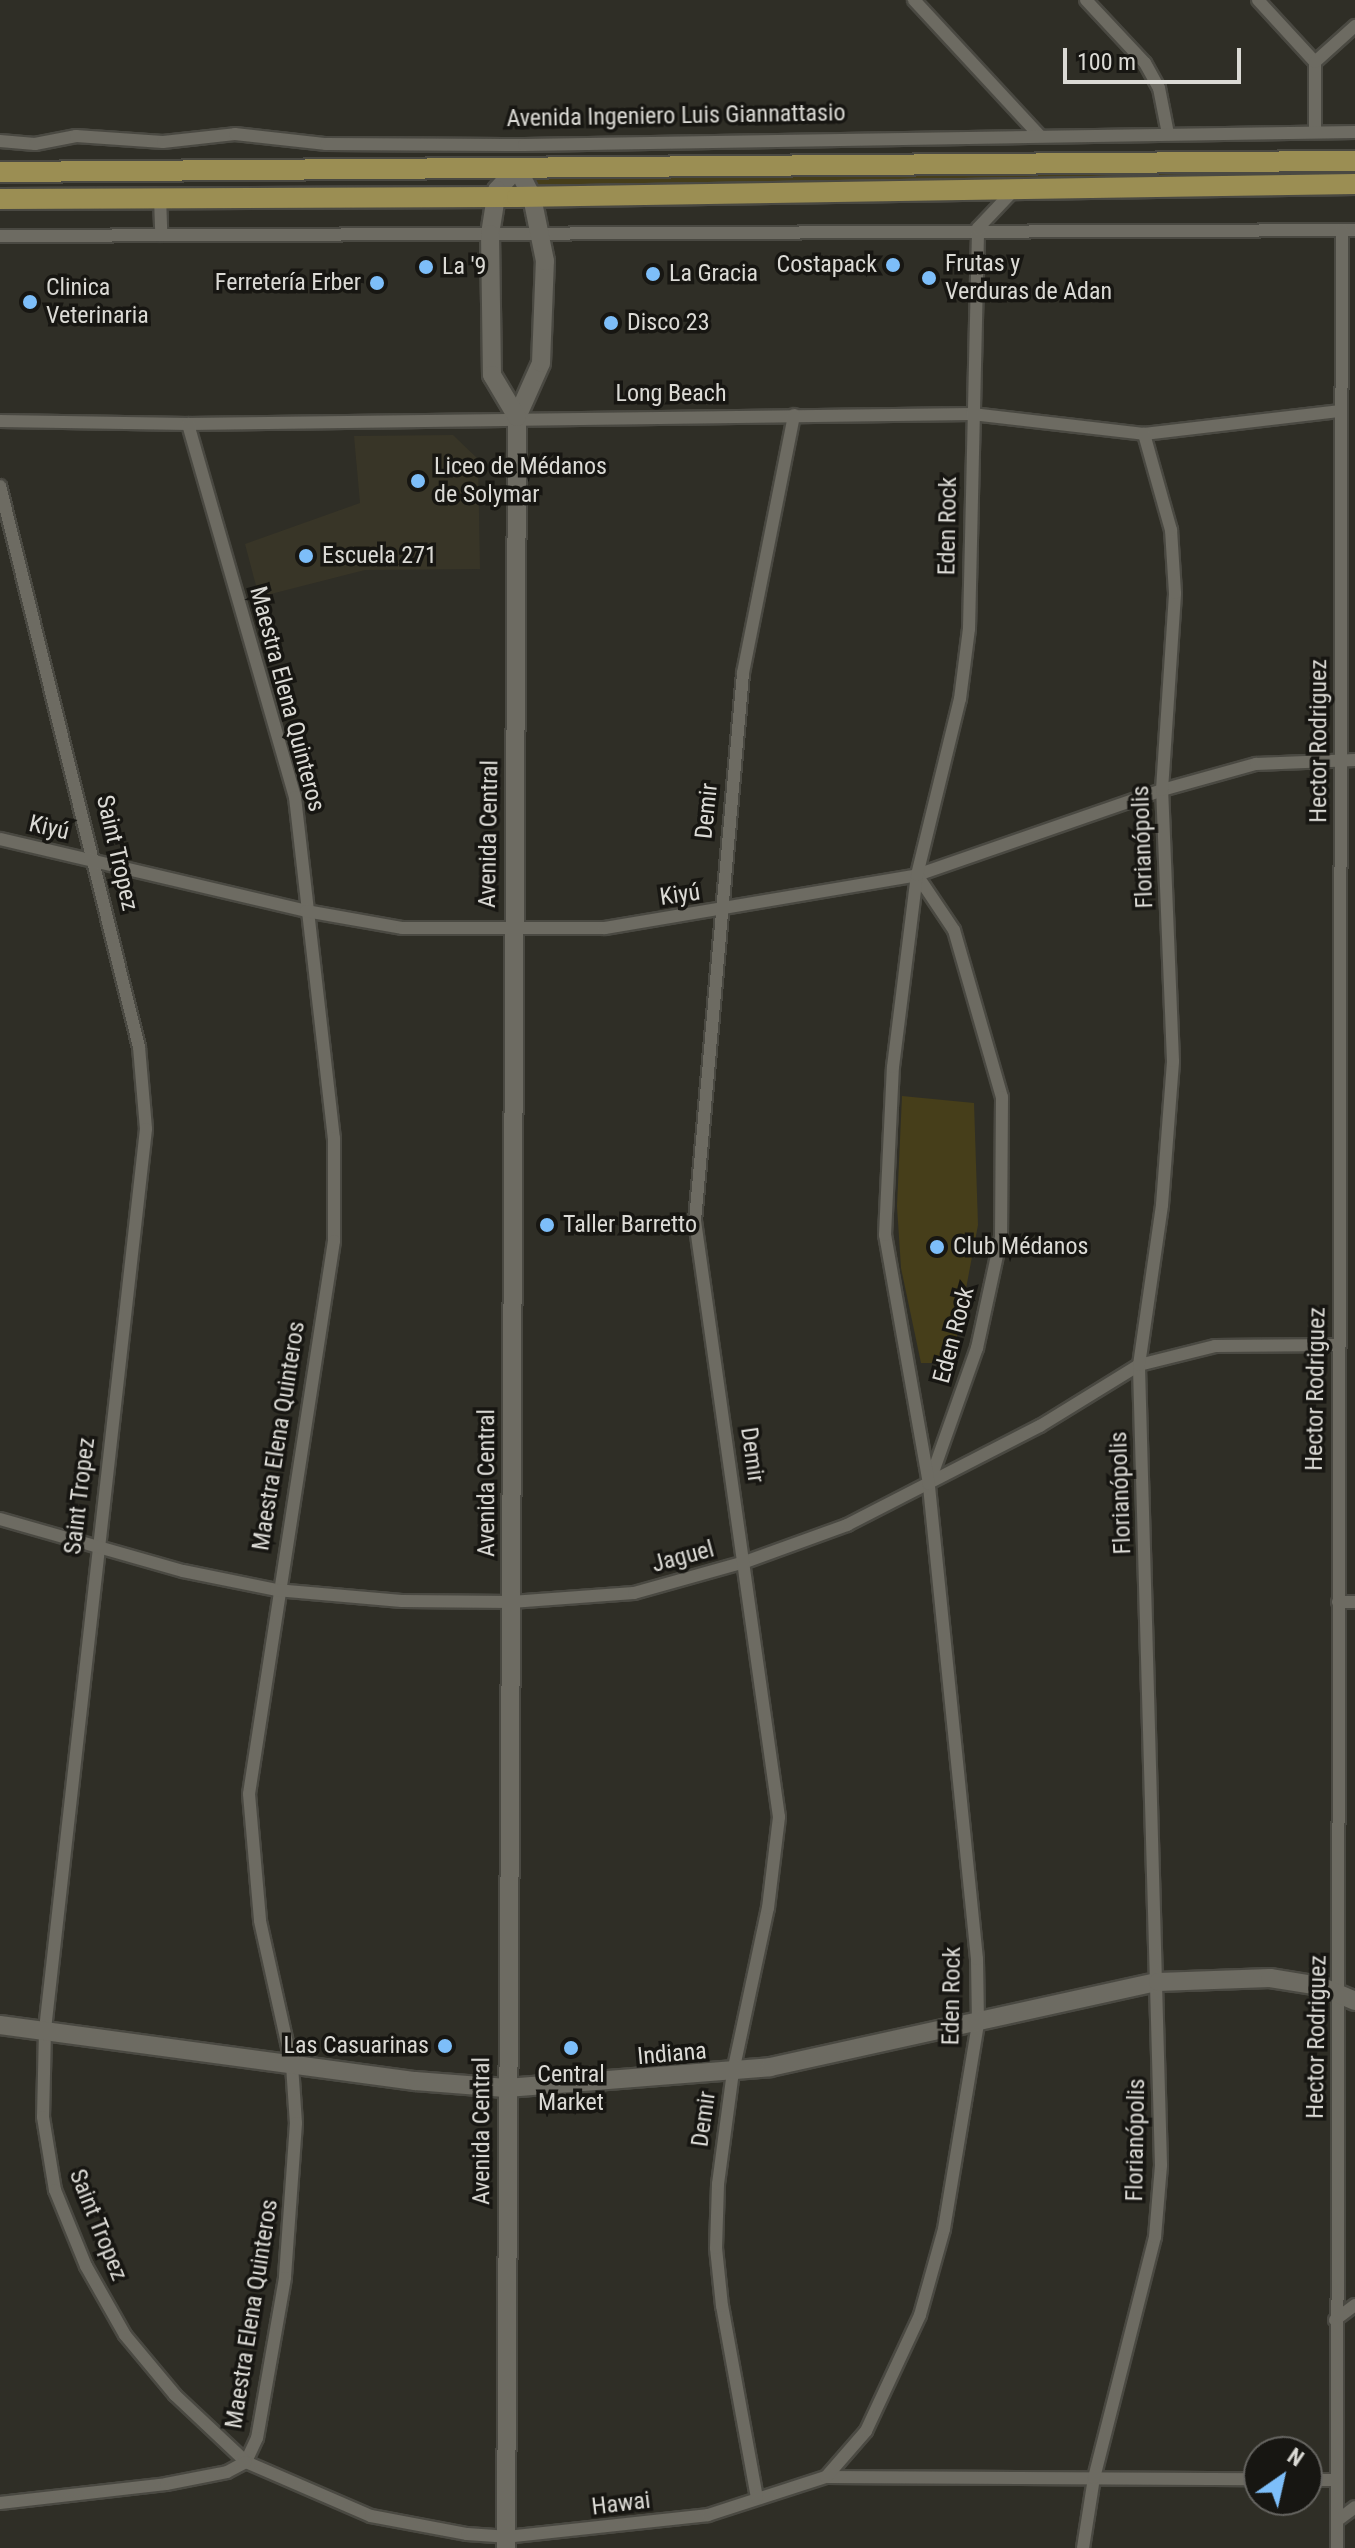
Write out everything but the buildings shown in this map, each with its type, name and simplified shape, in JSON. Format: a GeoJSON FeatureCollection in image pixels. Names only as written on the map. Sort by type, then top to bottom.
{"type":"FeatureCollection","features":[{"type":"Feature","properties":{"kind":"main road","name":"Avenida Ingeniero Luis Giannattasio"},"geometry":{"type":"LineString","coordinates":[[0,172],[1355,161]]}},
{"type":"Feature","properties":{"kind":"main road"},"geometry":{"type":"LineString","coordinates":[[0,199],[532,197],[1355,184]]}},
{"type":"Feature","properties":{"kind":"street"},"geometry":{"type":"LineString","coordinates":[[914,0],[1040,136],[1034,163]]}},
{"type":"Feature","properties":{"kind":"street"},"geometry":{"type":"LineString","coordinates":[[1086,0],[1145,63],[1159,88],[1168,134]]}},
{"type":"Feature","properties":{"kind":"street"},"geometry":{"type":"LineString","coordinates":[[1258,0],[1315,62],[1315,132]]}},
{"type":"Feature","properties":{"kind":"street"},"geometry":{"type":"LineString","coordinates":[[1315,62],[1355,26]]}},
{"type":"Feature","properties":{"kind":"street","name":"Avenida Ingeniero Luis Giannattasio"},"geometry":{"type":"LineString","coordinates":[[0,141],[35,144],[76,136],[163,142],[235,134],[326,144],[524,145],[1355,132]]}},
{"type":"Feature","properties":{"kind":"street"},"geometry":{"type":"LineString","coordinates":[[517,417],[492,375],[490,234],[494,197],[501,182],[517,168],[524,145]]}},
{"type":"Feature","properties":{"kind":"street","name":"Avenida Central"},"geometry":{"type":"LineString","coordinates":[[506,2542],[517,417],[541,363],[542,233],[532,197],[517,168]]}},
{"type":"Feature","properties":{"kind":"street"},"geometry":{"type":"LineString","coordinates":[[978,228],[1016,187]]}},
{"type":"Feature","properties":{"kind":"street"},"geometry":{"type":"LineString","coordinates":[[160,197],[161,235]]}},
{"type":"Feature","properties":{"kind":"street"},"geometry":{"type":"LineString","coordinates":[[0,236],[978,228],[1349,230],[1355,245]]}},
{"type":"Feature","properties":{"kind":"street","name":"Eden Rock"},"geometry":{"type":"LineString","coordinates":[[826,2477],[866,2431],[920,2315],[944,2229],[978,2024],[977,1959],[929,1484],[885,1235],[893,1067],[917,875],[960,699],[969,629],[978,228]]}},
{"type":"Feature","properties":{"kind":"street","name":"Hector Rodriguez"},"geometry":{"type":"LineString","coordinates":[[1337,2548],[1335,2320],[1347,1998],[1338,1602],[1337,1345],[1340,1271],[1341,411],[1349,230]]}},
{"type":"Feature","properties":{"kind":"street","name":"Long Beach"},"geometry":{"type":"LineString","coordinates":[[0,421],[188,424],[517,417],[972,414],[1144,434],[1341,411]]}},
{"type":"Feature","properties":{"kind":"street","name":"Demir"},"geometry":{"type":"LineString","coordinates":[[757,2498],[716,2248],[718,2184],[733,2072],[768,1908],[779,1817],[695,1221],[718,912],[743,673],[794,415]]}},
{"type":"Feature","properties":{"kind":"street","name":"Maestra Elena Quinteros"},"geometry":{"type":"LineString","coordinates":[[188,424],[295,797],[334,1138],[334,1241],[276,1590],[249,1794],[250,1849],[260,1921],[292,2065],[294,2207],[257,2438],[246,2462]]}},
{"type":"Feature","properties":{"kind":"street","name":"Florianópolis"},"geometry":{"type":"LineString","coordinates":[[1083,2548],[1094,2478],[1155,2237],[1161,2165],[1139,1365],[1162,1205],[1173,1061],[1162,790],[1175,593],[1171,530],[1144,434]]}},
{"type":"Feature","properties":{"kind":"street","name":"Saint Tropez"},"geometry":{"type":"LineString","coordinates":[[0,486],[97,861],[139,1047],[146,1129],[96,1547],[45,2030],[43,2117],[55,2190],[86,2266],[125,2335],[175,2395],[246,2462]]}},
{"type":"Feature","properties":{"kind":"street","name":"Kiyú"},"geometry":{"type":"LineString","coordinates":[[0,839],[306,911],[402,928],[605,928],[718,912],[917,875],[1162,790],[1256,764],[1355,760]]}},
{"type":"Feature","properties":{"kind":"street","name":"Eden Rock"},"geometry":{"type":"LineString","coordinates":[[917,875],[954,930],[1002,1097],[1001,1237],[977,1348],[929,1484]]}},
{"type":"Feature","properties":{"kind":"street"},"geometry":{"type":"LineString","coordinates":[[1340,1271],[1355,1266]]}},
{"type":"Feature","properties":{"kind":"street","name":"Jaguel"},"geometry":{"type":"LineString","coordinates":[[0,1519],[96,1547],[276,1590],[402,1601],[511,1602],[634,1593],[745,1562],[847,1525],[1040,1426],[1139,1365],[1215,1346],[1337,1345]]}},
{"type":"Feature","properties":{"kind":"street"},"geometry":{"type":"LineString","coordinates":[[1338,1602],[1355,1602]]}},
{"type":"Feature","properties":{"kind":"street","name":"Indiana"},"geometry":{"type":"LineString","coordinates":[[0,2025],[292,2065],[506,2088],[733,2072],[978,2024],[1158,1982],[1270,1978],[1347,1998]]}},
{"type":"Feature","properties":{"kind":"street"},"geometry":{"type":"LineString","coordinates":[[1335,2320],[1355,2305]]}},
{"type":"Feature","properties":{"kind":"street"},"geometry":{"type":"LineString","coordinates":[[0,2503],[166,2484],[227,2472],[246,2462]]}},
{"type":"Feature","properties":{"kind":"street","name":"Hawai"},"geometry":{"type":"LineString","coordinates":[[246,2462],[371,2516],[506,2542],[708,2515],[826,2477],[1243,2479]]}},
{"type":"Feature","properties":{"kind":"street"},"geometry":{"type":"LineString","coordinates":[[1323,2480],[1335,2480]]}},
{"type":"Feature","properties":{"kind":"street"},"geometry":{"type":"LineString","coordinates":[[1338,2520],[1355,2507]]}},
{"type":"Feature","properties":{"kind":"shaded area"},"geometry":{"type":"Polygon","coordinates":[[[1355,167],[1355,178],[531,187],[527,178],[1355,167]]]}},
{"type":"Feature","properties":{"kind":"shaded area","name":"Liceo de Médanos de Solymar"},"geometry":{"type":"Polygon","coordinates":[[[453,435],[478,459],[480,569],[365,570],[259,597],[245,544],[360,503],[354,436],[453,435]]]}},
{"type":"Feature","properties":{"kind":"shaded area","name":"Club Médanos"},"geometry":{"type":"Polygon","coordinates":[[[902,1096],[974,1103],[978,1225],[952,1363],[921,1363],[901,1268],[897,1206],[902,1096]]]}},
{"type":"Feature","properties":{"kind":"place","name":"Costapack"},"geometry":{"type":"Point","coordinates":[893,265]}},
{"type":"Feature","properties":{"kind":"place","name":"La '9"},"geometry":{"type":"Point","coordinates":[426,267]}},
{"type":"Feature","properties":{"kind":"place","name":"La Gracia"},"geometry":{"type":"Point","coordinates":[653,274]}},
{"type":"Feature","properties":{"kind":"place","name":"Frutas y Verduras de Adan"},"geometry":{"type":"Point","coordinates":[929,278]}},
{"type":"Feature","properties":{"kind":"place","name":"Ferretería Erber"},"geometry":{"type":"Point","coordinates":[377,283]}},
{"type":"Feature","properties":{"kind":"place","name":"Clinica Veterinaria"},"geometry":{"type":"Point","coordinates":[30,302]}},
{"type":"Feature","properties":{"kind":"place","name":"Disco 23"},"geometry":{"type":"Point","coordinates":[611,323]}},
{"type":"Feature","properties":{"kind":"place","name":"Liceo de Médanos de Solymar"},"geometry":{"type":"Point","coordinates":[418,481]}},
{"type":"Feature","properties":{"kind":"place","name":"Escuela 271"},"geometry":{"type":"Point","coordinates":[306,556]}},
{"type":"Feature","properties":{"kind":"place","name":"Taller Barretto"},"geometry":{"type":"Point","coordinates":[547,1225]}},
{"type":"Feature","properties":{"kind":"place","name":"Club Médanos"},"geometry":{"type":"Point","coordinates":[937,1247]}},
{"type":"Feature","properties":{"kind":"place","name":"Las Casuarinas"},"geometry":{"type":"Point","coordinates":[445,2046]}},
{"type":"Feature","properties":{"kind":"place","name":"Central Market"},"geometry":{"type":"Point","coordinates":[571,2048]}}]}
